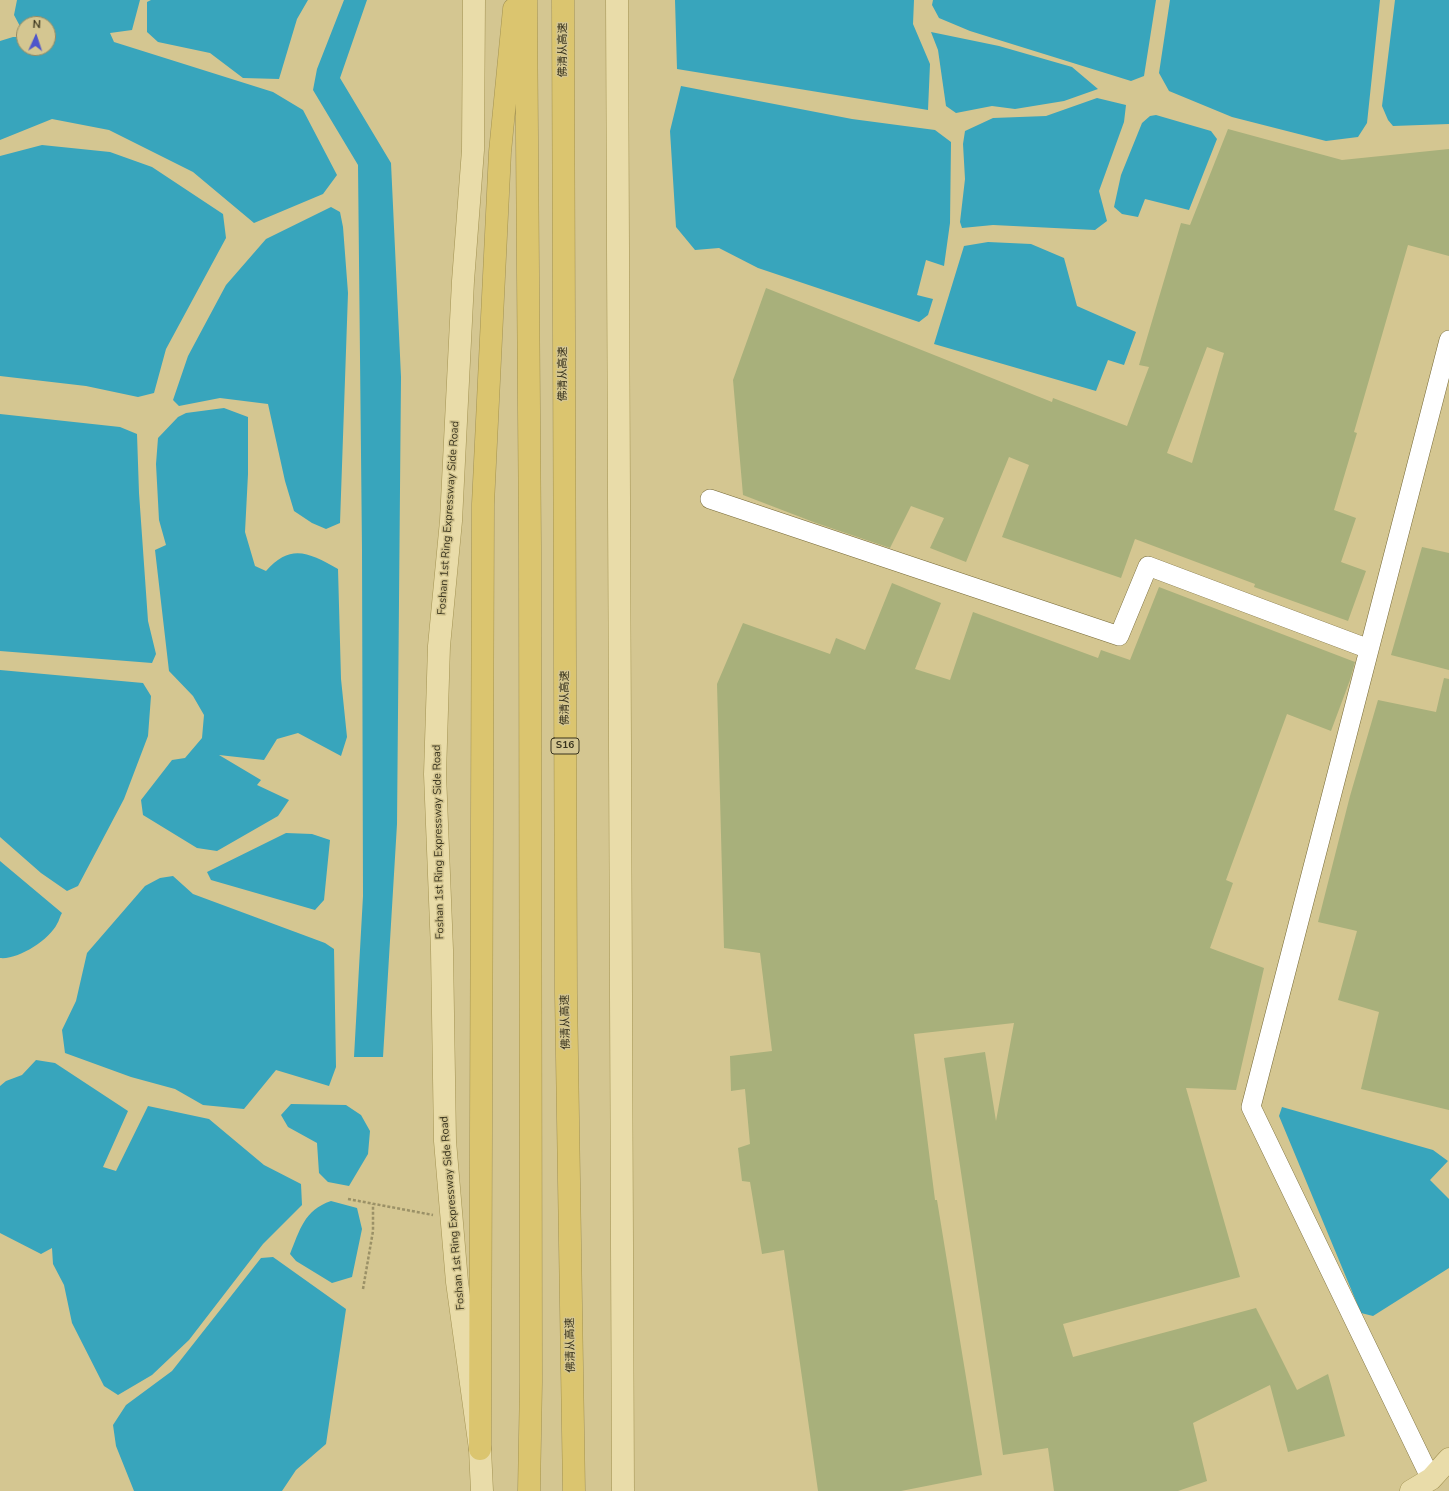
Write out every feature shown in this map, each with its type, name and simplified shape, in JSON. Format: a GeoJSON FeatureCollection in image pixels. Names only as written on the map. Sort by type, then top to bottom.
{"type":"FeatureCollection","features":[{"type":"Feature","properties":{"kind":"highway"},"geometry":{"type":"LineString","coordinates":[[480,1449],[483,504],[500,152],[515,0]]}},
{"type":"Feature","properties":{"kind":"highway"},"geometry":{"type":"LineString","coordinates":[[526,0],[530,577],[531,1382],[529,1491]]}},
{"type":"Feature","properties":{"kind":"highway","name":"佛清从高速"},"geometry":{"type":"LineString","coordinates":[[563,0],[566,1002],[574,1491]]}},
{"type":"Feature","properties":{"kind":"main road","name":"Foshan 1st Ring Expressway Side Road"},"geometry":{"type":"LineString","coordinates":[[474,0],[473,150],[463,281],[451,521],[439,646],[435,774],[442,950],[445,1141],[457,1282],[480,1449],[482,1491]]}},
{"type":"Feature","properties":{"kind":"main road"},"geometry":{"type":"LineString","coordinates":[[617,0],[623,1491]]}},
{"type":"Feature","properties":{"kind":"main road"},"geometry":{"type":"LineString","coordinates":[[1411,1491],[1431,1479],[1449,1459]]}},
{"type":"Feature","properties":{"kind":"lane"},"geometry":{"type":"LineString","coordinates":[[1431,1479],[1251,1107],[1449,340]]}},
{"type":"Feature","properties":{"kind":"lane"},"geometry":{"type":"LineString","coordinates":[[710,499],[1119,636],[1148,566],[1369,649]]}},
{"type":"Feature","properties":{"kind":"path"},"geometry":{"type":"LineString","coordinates":[[348,1199],[452,1218]]}},
{"type":"Feature","properties":{"kind":"path"},"geometry":{"type":"LineString","coordinates":[[363,1289],[373,1231],[373,1204]]}},
{"type":"Feature","properties":{"kind":"water"},"geometry":{"type":"Polygon","coordinates":[[[17,0],[140,0],[132,30],[110,33],[114,42],[273,92],[303,110],[337,175],[323,194],[254,223],[193,172],[109,130],[52,119],[0,140],[0,41],[16,37],[16,56],[56,56],[56,16],[16,16],[16,19],[14,15],[17,0]]]}},
{"type":"Feature","properties":{"kind":"water"},"geometry":{"type":"Polygon","coordinates":[[[151,0],[308,0],[297,19],[279,79],[243,78],[210,53],[158,42],[147,32],[147,2],[151,0]]]}},
{"type":"Feature","properties":{"kind":"water"},"geometry":{"type":"Polygon","coordinates":[[[344,0],[367,0],[340,78],[391,163],[401,377],[397,824],[383,1057],[354,1057],[363,896],[362,549],[358,165],[313,90],[317,69],[344,0]]]}},
{"type":"Feature","properties":{"kind":"water"},"geometry":{"type":"Polygon","coordinates":[[[675,0],[914,0],[913,24],[930,64],[928,110],[677,69],[675,0]]]}},
{"type":"Feature","properties":{"kind":"water"},"geometry":{"type":"Polygon","coordinates":[[[933,0],[1156,0],[1144,76],[1131,81],[970,31],[939,18],[932,5],[933,0]]]}},
{"type":"Feature","properties":{"kind":"water"},"geometry":{"type":"Polygon","coordinates":[[[1170,0],[1380,0],[1367,123],[1358,137],[1326,141],[1232,117],[1169,91],[1159,73],[1170,0]]]}},
{"type":"Feature","properties":{"kind":"water"},"geometry":{"type":"Polygon","coordinates":[[[1395,0],[1449,0],[1449,124],[1393,126],[1388,120],[1382,106],[1395,0]]]}},
{"type":"Feature","properties":{"kind":"water"},"geometry":{"type":"Polygon","coordinates":[[[931,32],[999,46],[1072,67],[1098,89],[1064,101],[1015,109],[992,106],[956,113],[946,106],[938,50],[931,32]]]}},
{"type":"Feature","properties":{"kind":"water"},"geometry":{"type":"Polygon","coordinates":[[[681,86],[852,119],[935,130],[951,142],[950,223],[944,266],[926,260],[917,295],[933,299],[928,315],[919,322],[758,268],[719,248],[695,250],[676,227],[670,131],[681,86]]]}},
{"type":"Feature","properties":{"kind":"water"},"geometry":{"type":"Polygon","coordinates":[[[1097,98],[1126,105],[1124,122],[1099,191],[1107,221],[1095,230],[993,225],[962,228],[960,222],[965,179],[963,144],[965,131],[993,118],[1046,116],[1097,98]]]}},
{"type":"Feature","properties":{"kind":"water"},"geometry":{"type":"Polygon","coordinates":[[[1156,115],[1211,131],[1217,139],[1189,210],[1145,199],[1138,217],[1122,214],[1114,207],[1121,175],[1142,123],[1150,116],[1156,115]]]}},
{"type":"Feature","properties":{"kind":"water"},"geometry":{"type":"Polygon","coordinates":[[[42,145],[110,152],[152,167],[223,214],[226,238],[166,349],[154,393],[138,397],[86,386],[0,376],[0,156],[42,145]]]}},
{"type":"Feature","properties":{"kind":"water"},"geometry":{"type":"Polygon","coordinates":[[[331,207],[340,212],[343,227],[348,293],[340,523],[326,529],[312,523],[294,511],[285,481],[268,404],[220,398],[179,406],[173,400],[188,356],[226,285],[266,239],[331,207]]]}},
{"type":"Feature","properties":{"kind":"water"},"geometry":{"type":"Polygon","coordinates":[[[988,242],[1031,244],[1064,258],[1077,306],[1136,332],[1124,365],[1108,360],[1096,391],[934,344],[964,246],[988,242]]]}},
{"type":"Feature","properties":{"kind":"water"},"geometry":{"type":"Polygon","coordinates":[[[224,408],[248,417],[248,474],[245,532],[255,566],[266,571],[275,562],[284,557],[292,554],[300,554],[309,555],[338,569],[341,679],[347,737],[341,756],[298,733],[277,739],[264,760],[219,755],[261,780],[257,785],[289,800],[278,816],[217,851],[197,848],[143,815],[141,800],[172,760],[185,758],[202,738],[204,715],[193,696],[169,671],[155,550],[166,545],[159,520],[156,464],[158,438],[178,417],[186,413],[224,408]]]}},
{"type":"Feature","properties":{"kind":"water"},"geometry":{"type":"Polygon","coordinates":[[[0,414],[120,427],[137,434],[139,493],[148,621],[156,654],[152,663],[0,651],[0,414]]]}},
{"type":"Feature","properties":{"kind":"water"},"geometry":{"type":"Polygon","coordinates":[[[0,670],[143,683],[151,696],[148,736],[124,799],[78,886],[67,891],[41,873],[0,837],[0,670]]]}},
{"type":"Feature","properties":{"kind":"water"},"geometry":{"type":"Polygon","coordinates":[[[286,833],[312,834],[330,840],[324,900],[315,910],[211,880],[207,872],[286,833]]]}},
{"type":"Feature","properties":{"kind":"water"},"geometry":{"type":"Polygon","coordinates":[[[0,861],[62,913],[53,930],[40,942],[24,952],[7,958],[0,958],[0,861]]]}},
{"type":"Feature","properties":{"kind":"water"},"geometry":{"type":"Polygon","coordinates":[[[173,876],[193,894],[325,943],[334,949],[336,1067],[329,1086],[276,1070],[244,1109],[203,1105],[175,1089],[131,1077],[65,1053],[62,1030],[76,1001],[87,953],[145,886],[160,878],[173,876]]]}},
{"type":"Feature","properties":{"kind":"water"},"geometry":{"type":"Polygon","coordinates":[[[36,1060],[55,1063],[128,1111],[103,1167],[116,1171],[148,1106],[209,1119],[264,1165],[301,1184],[302,1205],[263,1244],[189,1340],[152,1375],[118,1395],[104,1386],[72,1323],[64,1285],[53,1264],[52,1248],[41,1254],[0,1233],[0,1086],[6,1081],[22,1075],[36,1060]]]}},
{"type":"Feature","properties":{"kind":"water"},"geometry":{"type":"Polygon","coordinates":[[[291,1104],[346,1105],[361,1115],[370,1131],[368,1154],[349,1186],[328,1182],[319,1173],[317,1143],[288,1127],[281,1115],[291,1104]]]}},
{"type":"Feature","properties":{"kind":"water"},"geometry":{"type":"Polygon","coordinates":[[[1282,1107],[1433,1150],[1448,1161],[1430,1180],[1449,1199],[1449,1268],[1373,1316],[1361,1313],[1279,1116],[1282,1107]]]}},
{"type":"Feature","properties":{"kind":"water"},"geometry":{"type":"Polygon","coordinates":[[[331,1201],[357,1208],[362,1229],[352,1277],[332,1283],[296,1261],[290,1254],[300,1229],[309,1215],[322,1205],[331,1201]]]}},
{"type":"Feature","properties":{"kind":"water"},"geometry":{"type":"Polygon","coordinates":[[[273,1257],[346,1309],[326,1444],[296,1470],[282,1491],[134,1491],[116,1446],[113,1425],[126,1405],[172,1371],[261,1258],[273,1257]]]}},
{"type":"Feature","properties":{"kind":"building"},"geometry":{"type":"Polygon","coordinates":[[[1228,129],[1342,160],[1449,149],[1449,256],[1408,245],[1354,432],[1357,433],[1334,510],[1356,518],[1341,562],[1366,571],[1348,621],[1254,587],[1255,584],[1135,539],[1121,578],[1002,537],[1029,465],[1009,457],[966,562],[930,548],[944,518],[911,506],[890,548],[816,523],[743,495],[733,380],[766,288],[1052,402],[1053,398],[1127,426],[1149,367],[1139,365],[1181,223],[1190,225],[1228,129]],[[1207,347],[1167,453],[1192,463],[1224,353],[1207,347]]]}},
{"type":"Feature","properties":{"kind":"building"},"geometry":{"type":"Polygon","coordinates":[[[1422,547],[1449,553],[1449,670],[1391,655],[1422,547]]]}},
{"type":"Feature","properties":{"kind":"building"},"geometry":{"type":"Polygon","coordinates":[[[892,583],[941,603],[915,669],[950,680],[973,612],[1098,658],[1101,650],[1130,660],[1159,587],[1355,662],[1331,731],[1287,714],[1226,880],[1233,883],[1210,948],[1264,968],[1236,1090],[1186,1088],[1240,1277],[1063,1324],[1073,1357],[1256,1308],[1297,1390],[1328,1374],[1345,1436],[1288,1452],[1270,1385],[1193,1423],[1207,1481],[1178,1491],[1054,1491],[1048,1448],[1003,1455],[944,1058],[985,1052],[996,1121],[1014,1023],[914,1034],[935,1200],[937,1200],[982,1475],[901,1491],[818,1491],[784,1250],[762,1254],[750,1182],[742,1181],[738,1148],[750,1144],[745,1089],[731,1091],[730,1056],[772,1051],[760,953],[724,948],[717,684],[743,623],[830,654],[836,638],[865,650],[892,583]]]}},
{"type":"Feature","properties":{"kind":"building"},"geometry":{"type":"Polygon","coordinates":[[[1444,678],[1449,679],[1449,1110],[1361,1089],[1379,1012],[1338,1000],[1357,931],[1318,922],[1350,796],[1378,700],[1436,712],[1444,678]]]}}]}
